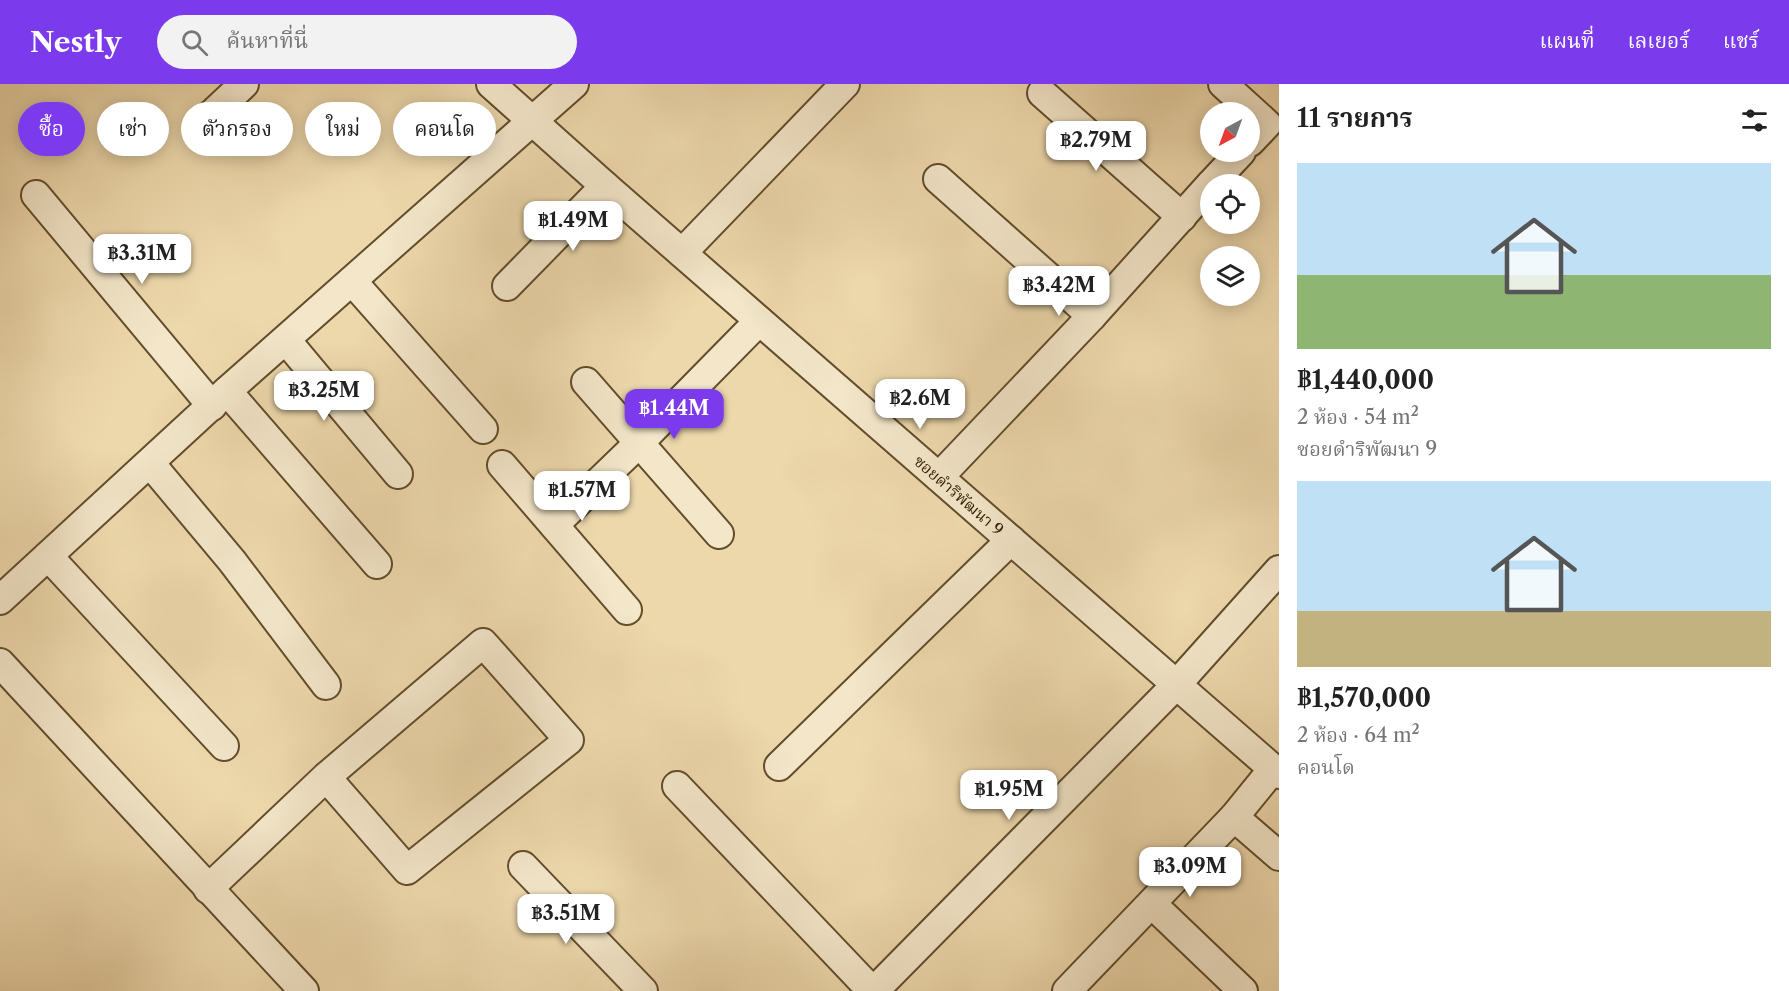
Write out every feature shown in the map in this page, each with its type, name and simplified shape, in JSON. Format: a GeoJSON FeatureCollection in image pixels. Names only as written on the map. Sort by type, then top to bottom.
{"type":"FeatureCollection","features":[{"type":"Feature","properties":{"kind":"street"},"geometry":{"type":"LineString","coordinates":[[225,102],[244,84]]}},
{"type":"Feature","properties":{"kind":"street","name":"ซอยดำริพัฒนา 9"},"geometry":{"type":"LineString","coordinates":[[491,84],[759,321],[1276,771]]}},
{"type":"Feature","properties":{"kind":"street"},"geometry":{"type":"LineString","coordinates":[[0,600],[220,398],[574,84]]}},
{"type":"Feature","properties":{"kind":"street"},"geometry":{"type":"LineString","coordinates":[[682,253],[846,84]]}},
{"type":"Feature","properties":{"kind":"street"},"geometry":{"type":"LineString","coordinates":[[1223,84],[1242,102]]}},
{"type":"Feature","properties":{"kind":"street"},"geometry":{"type":"LineString","coordinates":[[1042,93],[1182,217]]}},
{"type":"Feature","properties":{"kind":"street"},"geometry":{"type":"LineString","coordinates":[[1260,118],[1266,124],[1260,131]]}},
{"type":"Feature","properties":{"kind":"street"},"geometry":{"type":"LineString","coordinates":[[1221,174],[1232,162]]}},
{"type":"Feature","properties":{"kind":"street"},"geometry":{"type":"LineString","coordinates":[[938,179],[1092,316]]}},
{"type":"Feature","properties":{"kind":"street"},"geometry":{"type":"LineString","coordinates":[[507,286],[605,186]]}},
{"type":"Feature","properties":{"kind":"street"},"geometry":{"type":"LineString","coordinates":[[36,195],[220,398],[377,564]]}},
{"type":"Feature","properties":{"kind":"street"},"geometry":{"type":"LineString","coordinates":[[939,477],[1092,316],[1200,197]]}},
{"type":"Feature","properties":{"kind":"street"},"geometry":{"type":"LineString","coordinates":[[352,281],[483,429]]}},
{"type":"Feature","properties":{"kind":"street"},"geometry":{"type":"LineString","coordinates":[[554,525],[639,443],[759,321]]}},
{"type":"Feature","properties":{"kind":"street"},"geometry":{"type":"LineString","coordinates":[[286,340],[398,474]]}},
{"type":"Feature","properties":{"kind":"street"},"geometry":{"type":"LineString","coordinates":[[586,382],[719,534]]}},
{"type":"Feature","properties":{"kind":"street"},"geometry":{"type":"LineString","coordinates":[[150,463],[232,561],[326,685]]}},
{"type":"Feature","properties":{"kind":"street"},"geometry":{"type":"LineString","coordinates":[[502,465],[627,610]]}},
{"type":"Feature","properties":{"kind":"street"},"geometry":{"type":"LineString","coordinates":[[778,766],[1011,540]]}},
{"type":"Feature","properties":{"kind":"street"},"geometry":{"type":"LineString","coordinates":[[48,556],[224,746]]}},
{"type":"Feature","properties":{"kind":"street"},"geometry":{"type":"LineString","coordinates":[[677,786],[873,991],[1177,684],[1279,570]]}},
{"type":"Feature","properties":{"kind":"street"},"geometry":{"type":"LineString","coordinates":[[208,888],[326,777],[483,643],[569,740],[407,870],[326,777]]}},
{"type":"Feature","properties":{"kind":"street"},"geometry":{"type":"LineString","coordinates":[[0,663],[304,991]]}},
{"type":"Feature","properties":{"kind":"street"},"geometry":{"type":"LineString","coordinates":[[1067,991],[1276,771]]}},
{"type":"Feature","properties":{"kind":"street"},"geometry":{"type":"LineString","coordinates":[[1234,817],[1279,856]]}},
{"type":"Feature","properties":{"kind":"street"},"geometry":{"type":"LineString","coordinates":[[523,866],[643,991]]}},
{"type":"Feature","properties":{"kind":"street"},"geometry":{"type":"LineString","coordinates":[[1152,904],[1243,991]]}}]}
